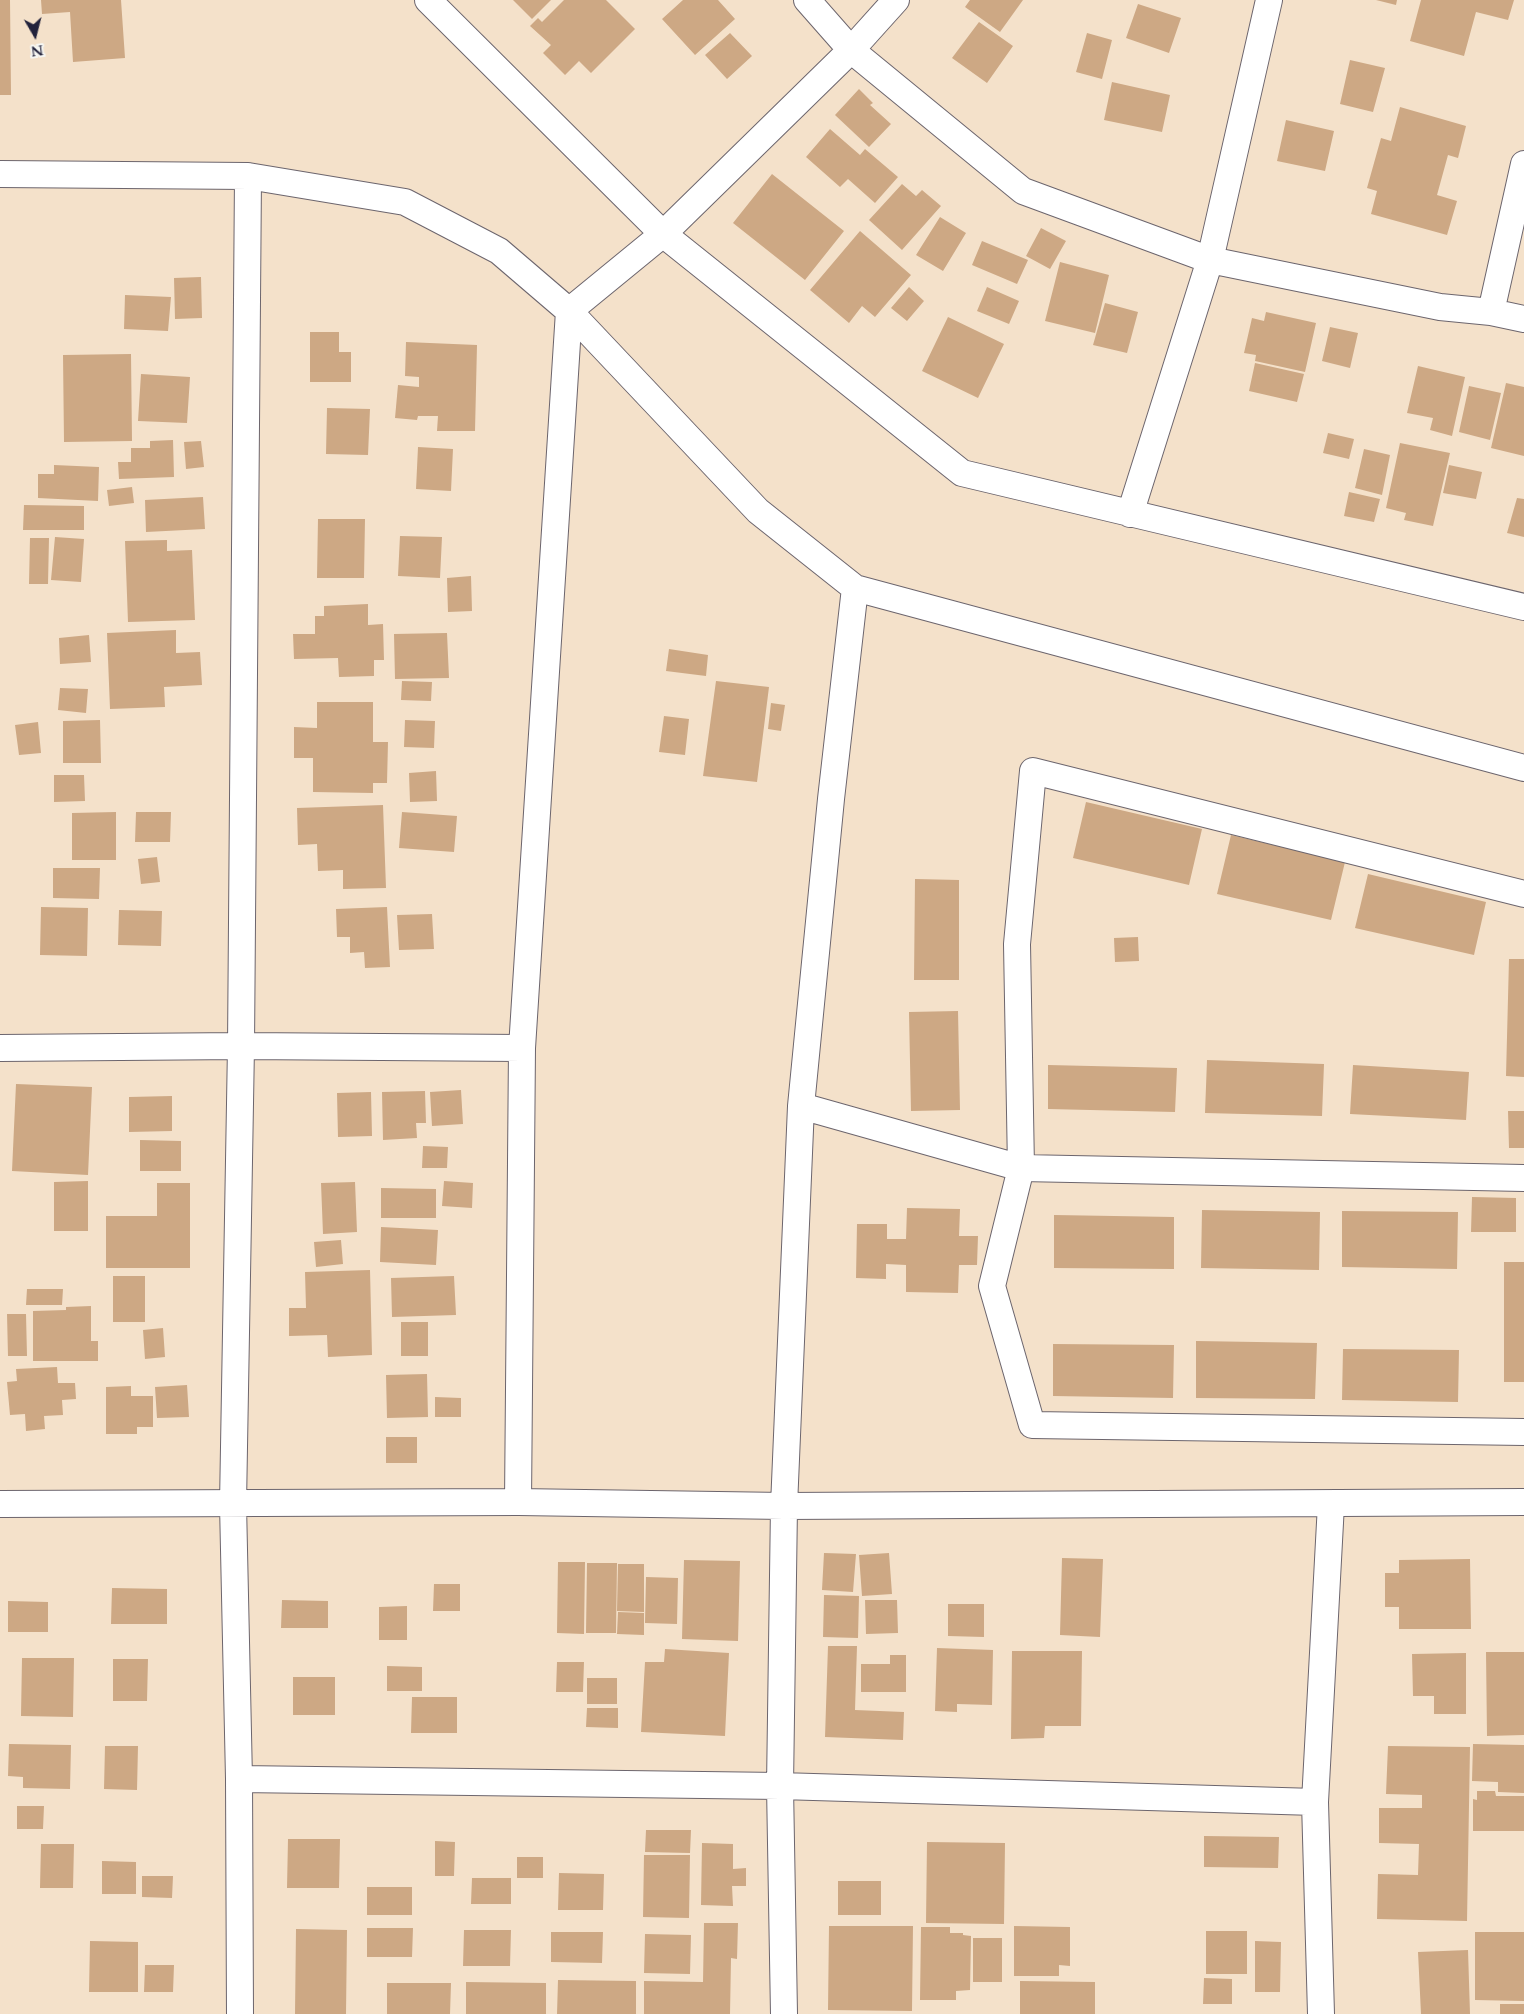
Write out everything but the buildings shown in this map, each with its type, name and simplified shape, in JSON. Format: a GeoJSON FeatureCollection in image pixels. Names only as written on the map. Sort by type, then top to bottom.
{"type":"FeatureCollection","features":[{"type":"Feature","properties":{"kind":"street"},"geometry":{"type":"LineString","coordinates":[[428,0],[663,234],[962,474],[1524,607]]}},
{"type":"Feature","properties":{"kind":"street"},"geometry":{"type":"LineString","coordinates":[[807,0],[851,50],[1023,191],[1210,260],[1440,307],[1490,312],[1524,319]]}},
{"type":"Feature","properties":{"kind":"street"},"geometry":{"type":"LineString","coordinates":[[518,1502],[522,1048],[569,311],[663,234],[851,50],[896,0]]}},
{"type":"Feature","properties":{"kind":"street"},"geometry":{"type":"LineString","coordinates":[[1130,514],[1210,260],[1269,0]]}},
{"type":"Feature","properties":{"kind":"street"},"geometry":{"type":"LineString","coordinates":[[1490,312],[1524,164]]}},
{"type":"Feature","properties":{"kind":"street"},"geometry":{"type":"LineString","coordinates":[[0,174],[248,176],[406,202],[500,252],[569,311],[758,511],[855,588],[1524,768]]}},
{"type":"Feature","properties":{"kind":"street"},"geometry":{"type":"LineString","coordinates":[[240,2014],[240,1779],[233,1504],[241,1046],[248,176]]}},
{"type":"Feature","properties":{"kind":"street"},"geometry":{"type":"LineString","coordinates":[[784,2014],[780,1786],[784,1506],[800,1106],[831,799],[855,588]]}},
{"type":"Feature","properties":{"kind":"street"},"geometry":{"type":"LineString","coordinates":[[1524,894],[1033,771],[1017,944],[1021,1168],[992,1286],[1032,1425],[1524,1432]]}},
{"type":"Feature","properties":{"kind":"street"},"geometry":{"type":"LineString","coordinates":[[0,1048],[241,1046],[522,1048]]}},
{"type":"Feature","properties":{"kind":"street"},"geometry":{"type":"LineString","coordinates":[[800,1106],[1021,1168],[1524,1178]]}},
{"type":"Feature","properties":{"kind":"street"},"geometry":{"type":"LineString","coordinates":[[0,1504],[518,1502],[784,1506],[1524,1502]]}},
{"type":"Feature","properties":{"kind":"street"},"geometry":{"type":"LineString","coordinates":[[1321,2014],[1315,1802],[1331,1504]]}},
{"type":"Feature","properties":{"kind":"street"},"geometry":{"type":"LineString","coordinates":[[240,1779],[780,1786],[1315,1802]]}}]}
